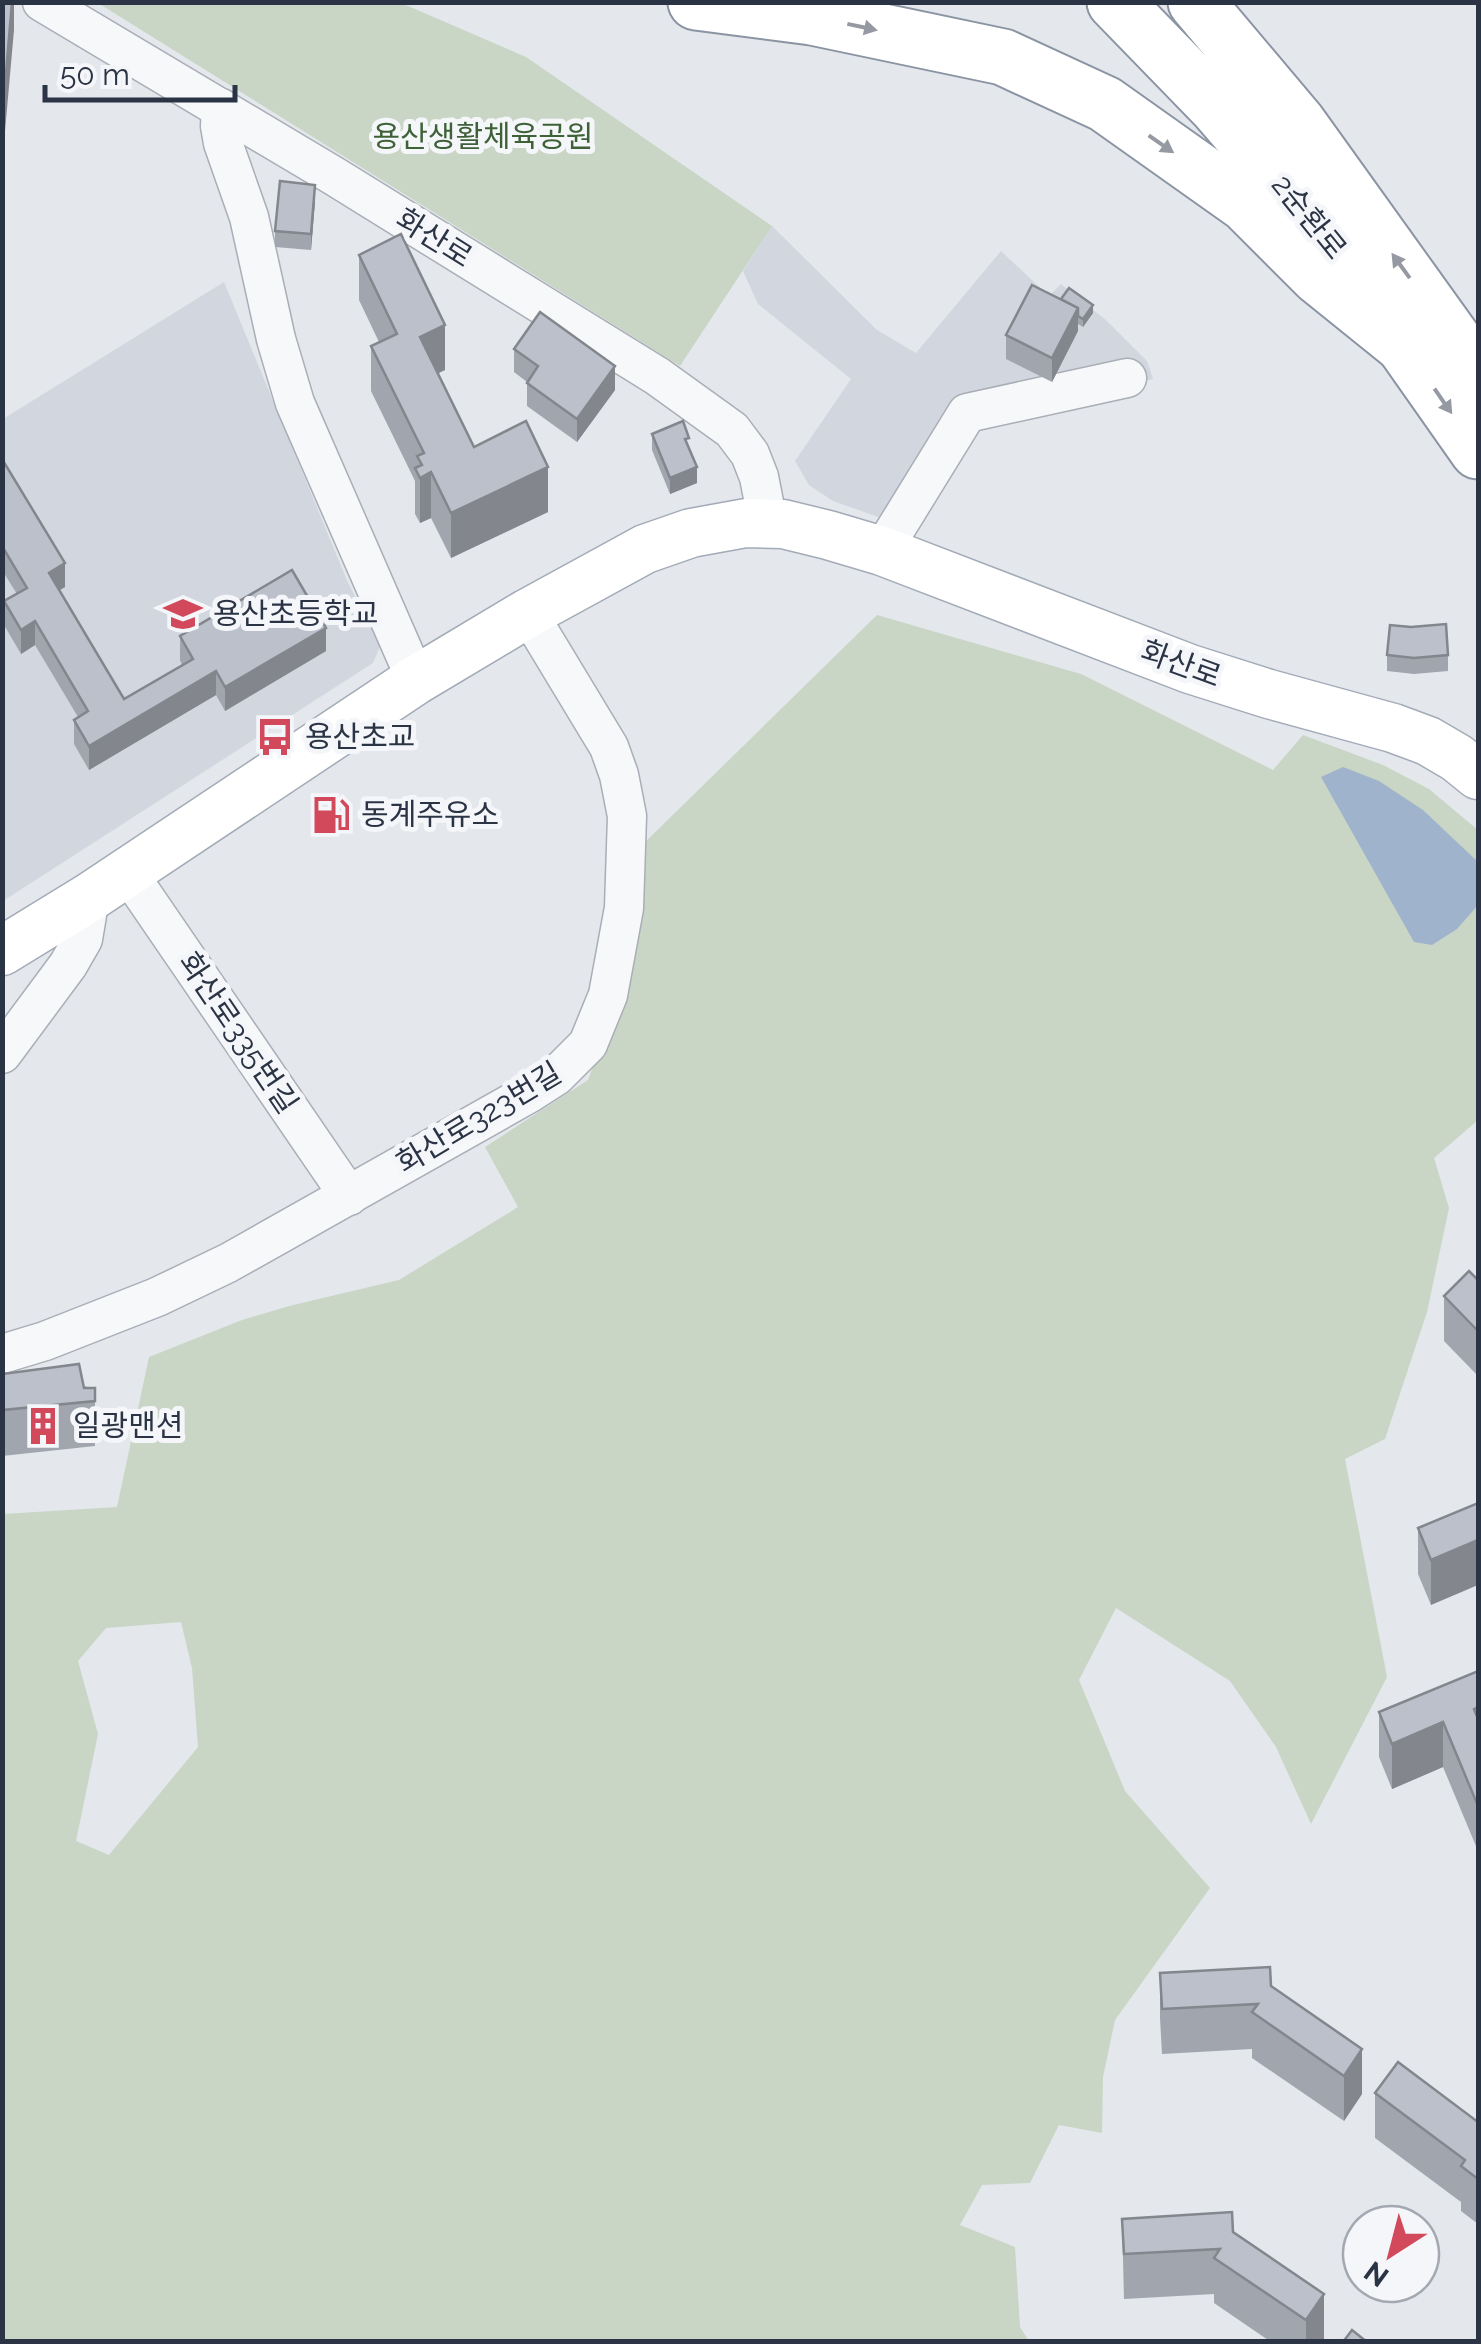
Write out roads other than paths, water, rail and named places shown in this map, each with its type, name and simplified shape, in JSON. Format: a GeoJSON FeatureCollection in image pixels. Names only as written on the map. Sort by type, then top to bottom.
{"type":"FeatureCollection","features":[{"type":"Feature","properties":{"kind":"highway"},"geometry":{"type":"LineString","coordinates":[[696,2],[812,17],[1003,57],[1105,104],[1246,204],[1318,276],[1406,347]]}},
{"type":"Feature","properties":{"kind":"highway","name":"2순환로"},"geometry":{"type":"LineString","coordinates":[[1115,2],[1217,106],[1322,229],[1478,451]]}},
{"type":"Feature","properties":{"kind":"highway","name":"2순환로"},"geometry":{"type":"LineString","coordinates":[[1196,2],[1298,122],[1478,374]]}},
{"type":"Feature","properties":{"kind":"main road","name":"화산로"},"geometry":{"type":"LineString","coordinates":[[2,951],[416,680],[528,613],[645,549],[692,533],[746,524],[768,523],[828,534],[882,551],[1190,669],[1394,728],[1428,741],[1478,775]]}},
{"type":"Feature","properties":{"kind":"street","name":"화산로"},"geometry":{"type":"LineString","coordinates":[[42,2],[640,366],[732,430],[750,454],[759,477],[768,523]]}},
{"type":"Feature","properties":{"kind":"street"},"geometry":{"type":"LineString","coordinates":[[220,108],[223,144],[249,217],[276,339],[295,403],[416,680]]}},
{"type":"Feature","properties":{"kind":"street"},"geometry":{"type":"LineString","coordinates":[[882,551],[967,413],[1127,378]]}},
{"type":"Feature","properties":{"kind":"street","name":"화산로323번길"},"geometry":{"type":"LineString","coordinates":[[2,1354],[157,1297],[228,1263],[556,1076],[588,1044],[608,995],[624,908],[627,816],[609,747],[528,613]]}},
{"type":"Feature","properties":{"kind":"street"},"geometry":{"type":"LineString","coordinates":[[2,1054],[68,965],[108,883]]}},
{"type":"Feature","properties":{"kind":"street","name":"화산로335번길"},"geometry":{"type":"LineString","coordinates":[[108,883],[349,1196]]}},
{"type":"Feature","properties":{"kind":"water"},"geometry":{"type":"Polygon","coordinates":[[[1343,767],[1379,781],[1423,810],[1478,862],[1478,905],[1457,929],[1432,945],[1414,942],[1321,777],[1343,767]]]}},
{"type":"Feature","properties":{"kind":"place","name":"용산초등학교"},"geometry":{"type":"Point","coordinates":[183,614]}},
{"type":"Feature","properties":{"kind":"place","name":"용산초교"},"geometry":{"type":"Point","coordinates":[275,737]}},
{"type":"Feature","properties":{"kind":"place","name":"동계주유소"},"geometry":{"type":"Point","coordinates":[331,815]}},
{"type":"Feature","properties":{"kind":"place","name":"일광맨션"},"geometry":{"type":"Point","coordinates":[43,1426]}},
{"type":"Feature","properties":{"kind":"park label","name":"용산생활체육공원"},"geometry":{"type":"Point","coordinates":[483,137]}}]}
